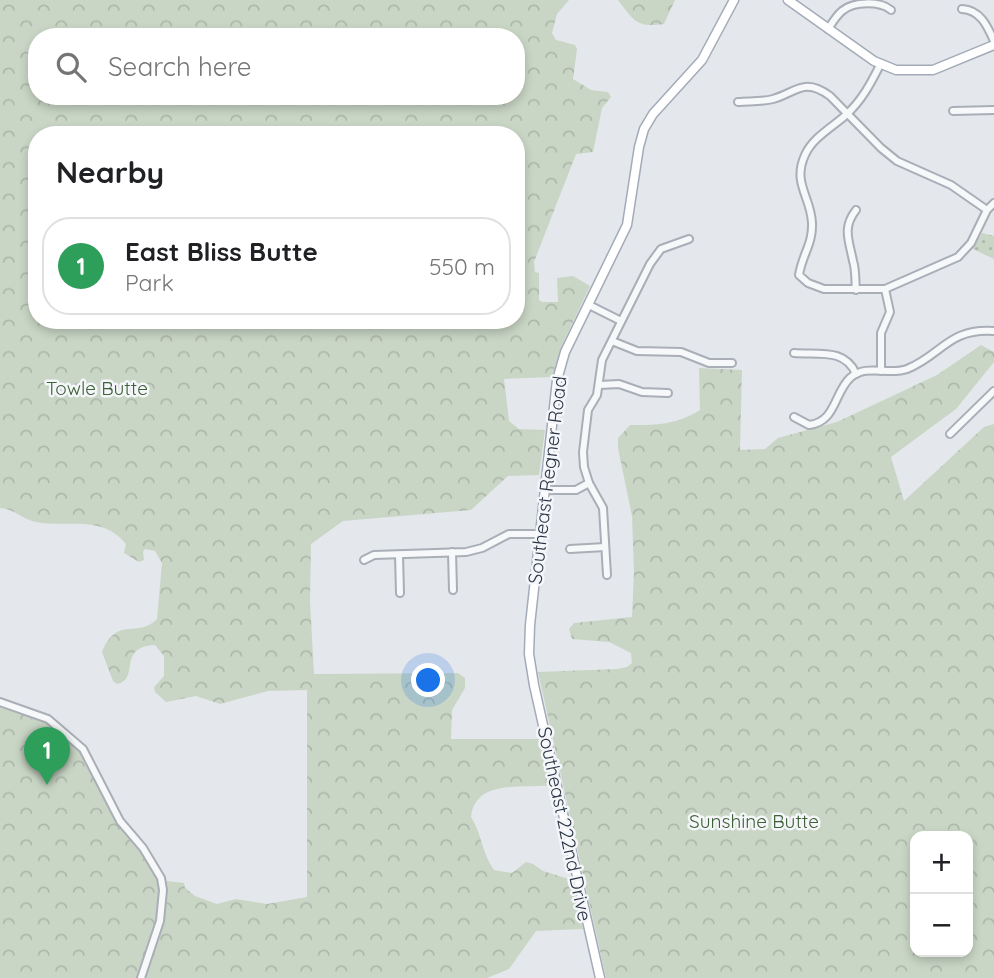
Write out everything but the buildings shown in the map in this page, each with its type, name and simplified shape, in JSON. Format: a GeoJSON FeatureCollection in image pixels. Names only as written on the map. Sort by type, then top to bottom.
{"type":"FeatureCollection","features":[{"type":"Feature","properties":{"kind":"main road","name":"Southeast Regner Road"},"geometry":{"type":"LineString","coordinates":[[531,671],[530,625],[559,371],[565,352],[627,225],[639,146],[646,124],[702,60],[734,0]]}},
{"type":"Feature","properties":{"kind":"main road"},"geometry":{"type":"LineString","coordinates":[[788,0],[880,65],[902,71],[933,70],[994,43]]}},
{"type":"Feature","properties":{"kind":"main road","name":"Southeast 222nd Drive"},"geometry":{"type":"LineString","coordinates":[[531,671],[600,978]]}},
{"type":"Feature","properties":{"kind":"street"},"geometry":{"type":"LineString","coordinates":[[828,29],[838,14],[851,6],[879,4],[891,10]]}},
{"type":"Feature","properties":{"kind":"street"},"geometry":{"type":"LineString","coordinates":[[962,9],[979,15],[994,43]]}},
{"type":"Feature","properties":{"kind":"street"},"geometry":{"type":"LineString","coordinates":[[880,65],[864,94],[848,113],[811,145],[801,166],[800,180],[812,222],[810,246],[799,275],[808,283],[824,289],[885,289],[958,257],[971,243],[987,210],[994,203]]}},
{"type":"Feature","properties":{"kind":"street"},"geometry":{"type":"LineString","coordinates":[[738,102],[772,100],[797,88],[808,87],[824,91],[881,148],[897,160],[951,185],[987,210]]}},
{"type":"Feature","properties":{"kind":"street"},"geometry":{"type":"LineString","coordinates":[[953,111],[994,110]]}},
{"type":"Feature","properties":{"kind":"street"},"geometry":{"type":"LineString","coordinates":[[856,210],[849,219],[848,232],[856,290]]}},
{"type":"Feature","properties":{"kind":"street"},"geometry":{"type":"LineString","coordinates":[[607,575],[603,508],[589,483],[583,452],[586,419],[599,385],[602,360],[650,264],[660,247],[689,239]]}},
{"type":"Feature","properties":{"kind":"street"},"geometry":{"type":"LineString","coordinates":[[881,370],[881,333],[890,312],[885,289]]}},
{"type":"Feature","properties":{"kind":"street"},"geometry":{"type":"LineString","coordinates":[[589,305],[621,320]]}},
{"type":"Feature","properties":{"kind":"street"},"geometry":{"type":"LineString","coordinates":[[794,417],[809,425],[825,419],[848,380],[856,374],[868,370],[904,370],[964,333],[994,331]]}},
{"type":"Feature","properties":{"kind":"street"},"geometry":{"type":"LineString","coordinates":[[612,341],[637,351],[681,352],[709,363],[732,363]]}},
{"type":"Feature","properties":{"kind":"street"},"geometry":{"type":"LineString","coordinates":[[794,354],[845,357],[856,374]]}},
{"type":"Feature","properties":{"kind":"street"},"geometry":{"type":"LineString","coordinates":[[599,385],[619,384],[642,392],[668,393]]}},
{"type":"Feature","properties":{"kind":"street"},"geometry":{"type":"LineString","coordinates":[[950,434],[994,391]]}},
{"type":"Feature","properties":{"kind":"street"},"geometry":{"type":"LineString","coordinates":[[545,489],[576,490],[589,483]]}},
{"type":"Feature","properties":{"kind":"street"},"geometry":{"type":"LineString","coordinates":[[364,560],[374,555],[474,551],[509,534],[540,534]]}},
{"type":"Feature","properties":{"kind":"street"},"geometry":{"type":"LineString","coordinates":[[570,549],[606,547]]}},
{"type":"Feature","properties":{"kind":"street"},"geometry":{"type":"LineString","coordinates":[[452,552],[453,590]]}},
{"type":"Feature","properties":{"kind":"street"},"geometry":{"type":"LineString","coordinates":[[399,555],[400,593]]}},
{"type":"Feature","properties":{"kind":"street"},"geometry":{"type":"LineString","coordinates":[[0,702],[48,719],[83,749],[121,821],[143,848],[161,878],[160,921],[141,978]]}},
{"type":"Feature","properties":{"kind":"green space","name":"Towle Butte"},"geometry":{"type":"Polygon","coordinates":[[[0,0],[569,0],[557,14],[552,33],[556,40],[575,45],[577,49],[573,79],[591,90],[608,92],[611,97],[602,108],[593,152],[576,154],[534,262],[535,272],[539,273],[539,300],[542,302],[558,302],[557,278],[573,276],[590,286],[561,347],[552,377],[504,379],[509,421],[519,429],[545,430],[539,475],[508,476],[471,510],[343,521],[311,544],[310,601],[314,674],[458,673],[465,678],[465,688],[452,710],[451,739],[539,739],[552,785],[491,791],[481,796],[474,805],[471,817],[494,870],[512,873],[526,862],[543,871],[572,880],[583,929],[536,931],[509,969],[487,978],[0,978],[0,706],[47,721],[83,754],[116,821],[149,863],[158,880],[184,883],[185,888],[195,896],[217,904],[236,899],[267,904],[307,897],[307,690],[268,691],[220,704],[196,696],[166,702],[155,692],[154,687],[164,676],[164,656],[155,645],[136,651],[128,676],[117,684],[113,681],[102,652],[114,634],[150,625],[157,619],[162,563],[155,551],[145,549],[144,560],[139,562],[124,553],[126,544],[106,529],[95,525],[36,522],[0,508],[0,0]]]}},
{"type":"Feature","properties":{"kind":"green space"},"geometry":{"type":"Polygon","coordinates":[[[618,0],[675,0],[664,24],[648,25],[637,21],[618,0]]]}},
{"type":"Feature","properties":{"kind":"green space"},"geometry":{"type":"Polygon","coordinates":[[[982,233],[994,236],[994,259],[973,249],[982,233]]]}},
{"type":"Feature","properties":{"kind":"green space","name":"Sunshine Butte"},"geometry":{"type":"Polygon","coordinates":[[[981,345],[994,352],[994,362],[956,409],[891,457],[904,501],[984,427],[994,424],[994,978],[606,978],[538,672],[617,669],[632,663],[631,653],[609,642],[572,639],[569,629],[574,623],[632,617],[632,516],[618,438],[630,425],[666,423],[700,410],[699,368],[742,370],[740,450],[765,449],[778,438],[837,422],[937,375],[981,345]]]}},
{"type":"Feature","properties":{"kind":"place","name":"East Bliss Butte"},"geometry":{"type":"Point","coordinates":[47,785]}}]}
